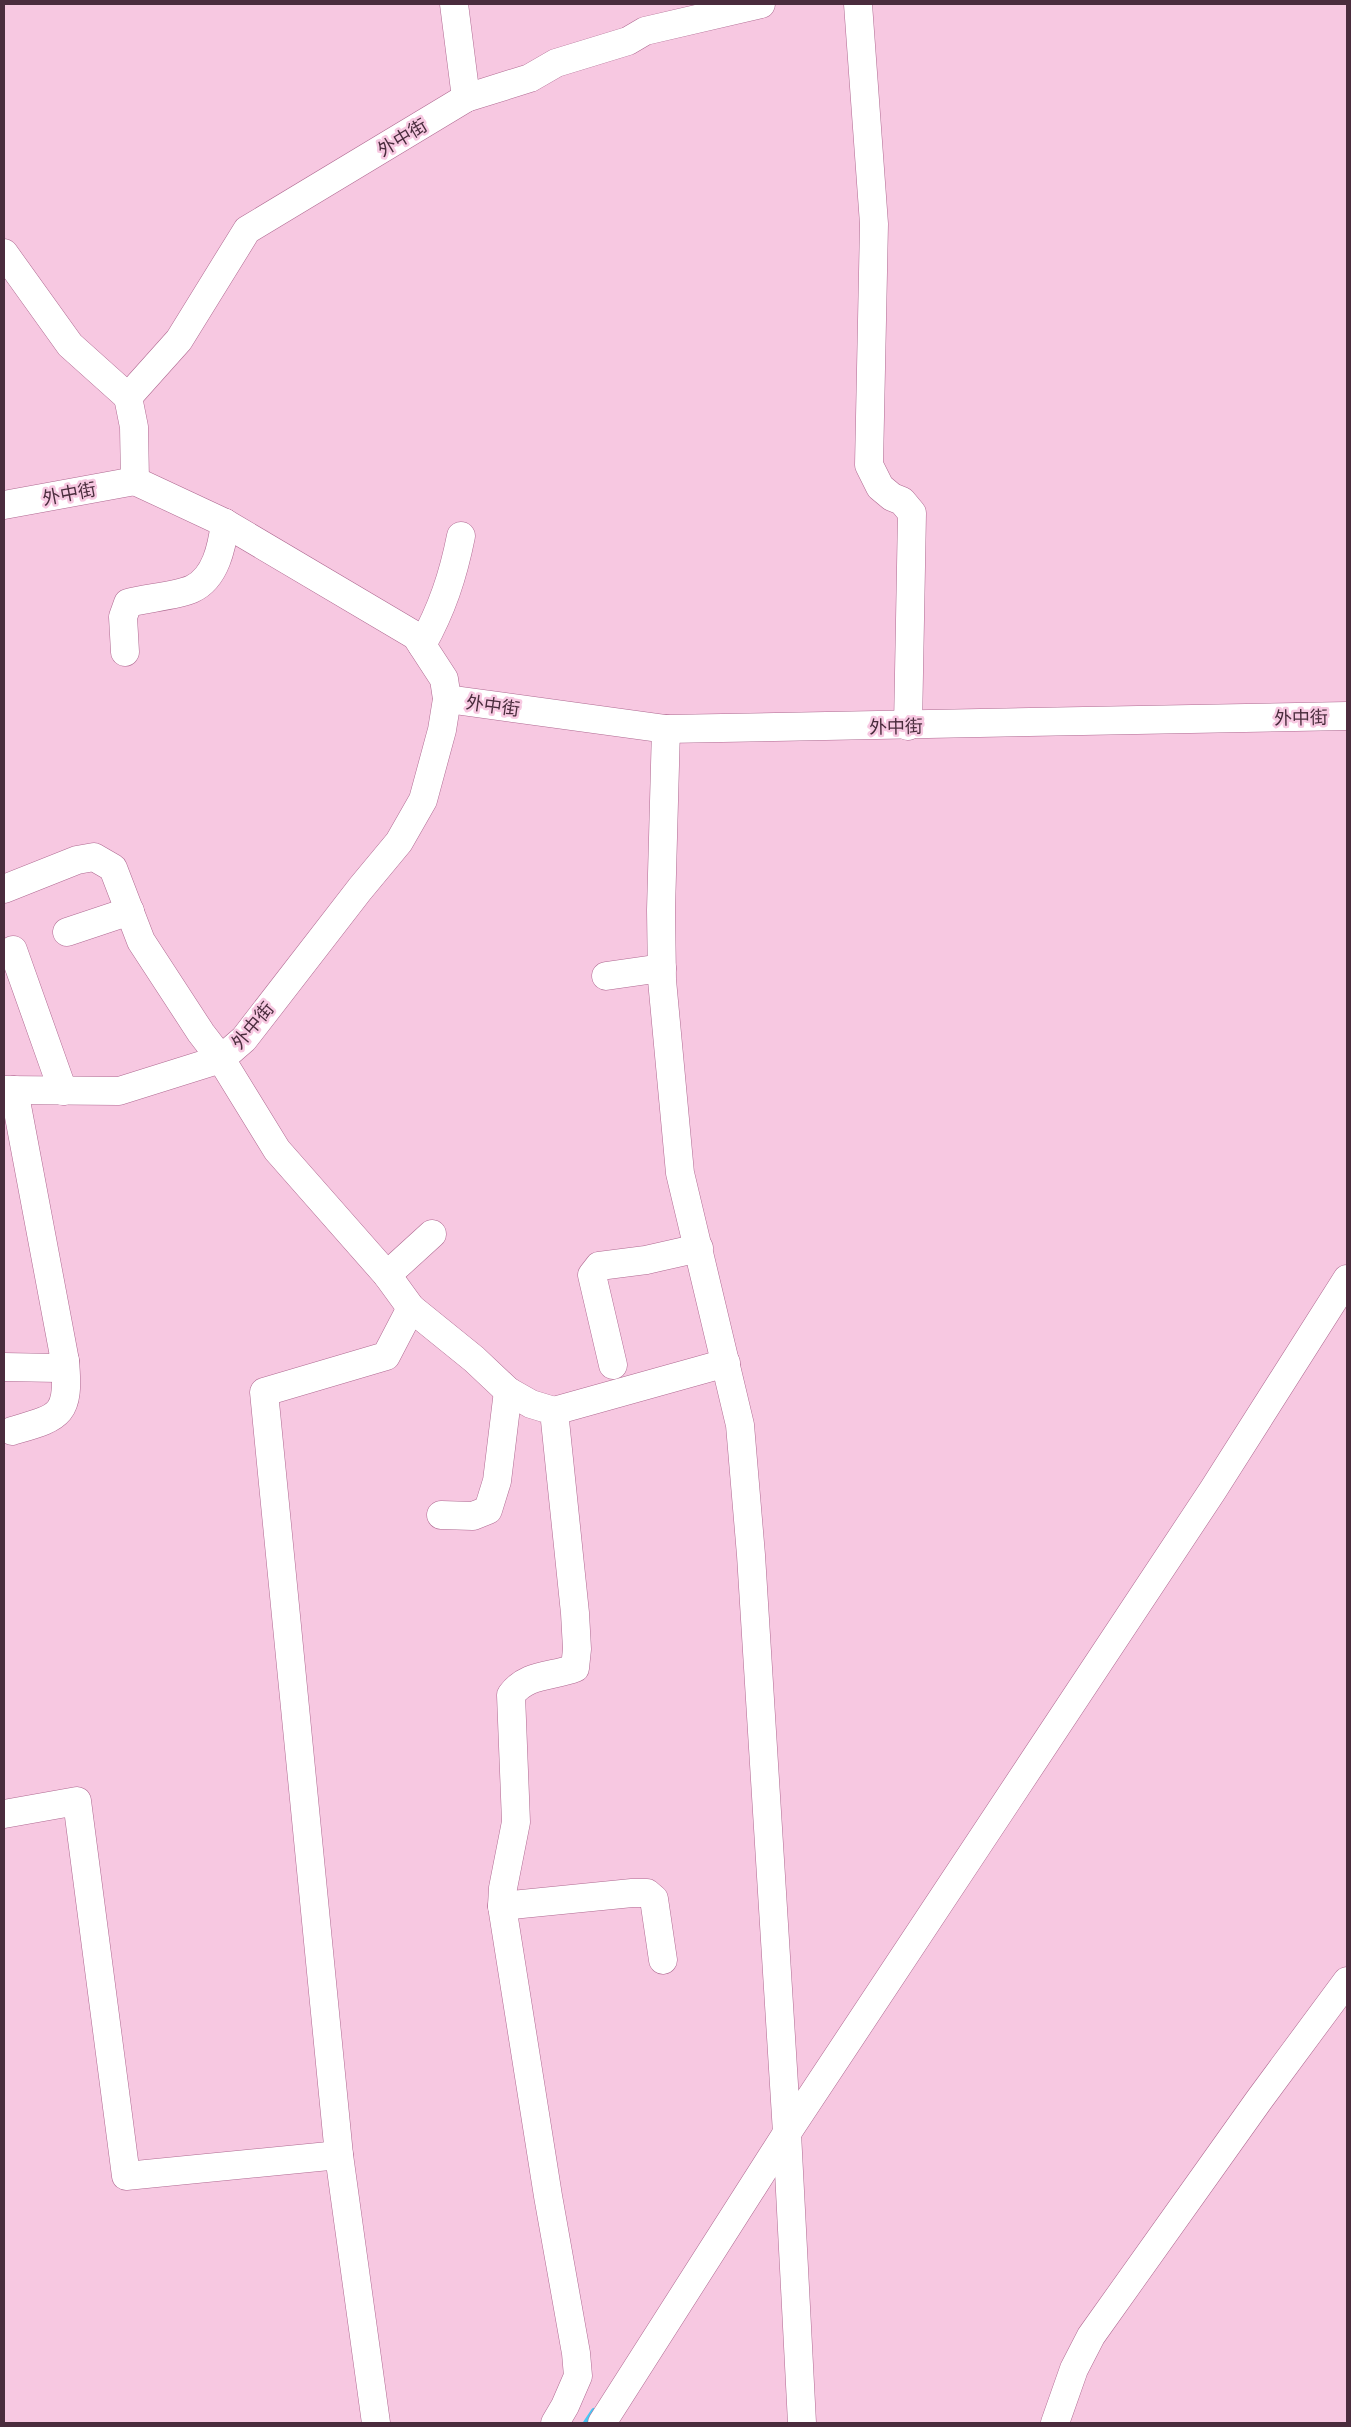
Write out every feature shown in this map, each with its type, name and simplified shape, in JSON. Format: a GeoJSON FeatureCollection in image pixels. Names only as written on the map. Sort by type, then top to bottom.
{"type":"FeatureCollection","features":[{"type":"Feature","properties":{"kind":"street"},"geometry":{"type":"LineString","coordinates":[[454,4],[466,98]]}},
{"type":"Feature","properties":{"kind":"street","name":"外中街"},"geometry":{"type":"LineString","coordinates":[[128,397],[180,340],[247,230],[466,98],[530,78],[556,63],[628,41],[645,30],[762,4]]}},
{"type":"Feature","properties":{"kind":"street"},"geometry":{"type":"LineString","coordinates":[[858,4],[874,224],[869,465],[880,487],[892,497],[902,501],[912,513],[908,726]]}},
{"type":"Feature","properties":{"kind":"street"},"geometry":{"type":"LineString","coordinates":[[4,253],[70,346],[128,397],[134,427],[135,481]]}},
{"type":"Feature","properties":{"kind":"street","name":"外中街"},"geometry":{"type":"LineString","coordinates":[[4,505],[135,481],[225,523],[416,636],[444,679],[447,699],[442,730],[423,800],[399,842],[354,896],[244,1039],[221,1059],[119,1091],[9,1090]]}},
{"type":"Feature","properties":{"kind":"street"},"geometry":{"type":"LineString","coordinates":[[125,652],[122,617],[128,603],[192,589],[208,576],[222,548],[225,523]]}},
{"type":"Feature","properties":{"kind":"street"},"geometry":{"type":"LineString","coordinates":[[422,645],[440,613],[461,536]]}},
{"type":"Feature","properties":{"kind":"street","name":"外中街"},"geometry":{"type":"LineString","coordinates":[[447,699],[666,730],[1347,716]]}},
{"type":"Feature","properties":{"kind":"street"},"geometry":{"type":"LineString","coordinates":[[666,730],[661,910],[662,968],[680,1173],[740,1425],[751,1555],[787,2133],[802,2423]]}},
{"type":"Feature","properties":{"kind":"street"},"geometry":{"type":"LineString","coordinates":[[4,889],[77,860],[94,857],[113,868],[142,941],[200,1032],[221,1059],[277,1150],[387,1275],[411,1308],[474,1359],[508,1391],[531,1404],[554,1412],[726,1363]]}},
{"type":"Feature","properties":{"kind":"street"},"geometry":{"type":"LineString","coordinates":[[67,932],[130,911]]}},
{"type":"Feature","properties":{"kind":"street"},"geometry":{"type":"LineString","coordinates":[[12,950],[62,1090]]}},
{"type":"Feature","properties":{"kind":"street"},"geometry":{"type":"LineString","coordinates":[[606,976],[662,968]]}},
{"type":"Feature","properties":{"kind":"street"},"geometry":{"type":"LineString","coordinates":[[9,1090],[65,1361],[67,1384],[62,1409],[48,1420],[12,1431]]}},
{"type":"Feature","properties":{"kind":"street"},"geometry":{"type":"LineString","coordinates":[[387,1275],[432,1234]]}},
{"type":"Feature","properties":{"kind":"street"},"geometry":{"type":"LineString","coordinates":[[613,1365],[592,1275],[599,1266],[646,1260],[699,1248]]}},
{"type":"Feature","properties":{"kind":"street"},"geometry":{"type":"LineString","coordinates":[[602,2423],[787,2133],[1213,1490],[1347,1279]]}},
{"type":"Feature","properties":{"kind":"street"},"geometry":{"type":"LineString","coordinates":[[376,2423],[339,2155],[264,1392],[386,1356],[411,1308]]}},
{"type":"Feature","properties":{"kind":"street"},"geometry":{"type":"LineString","coordinates":[[4,1367],[58,1368],[65,1361]]}},
{"type":"Feature","properties":{"kind":"street"},"geometry":{"type":"LineString","coordinates":[[441,1516],[474,1516],[488,1510],[497,1481],[508,1391]]}},
{"type":"Feature","properties":{"kind":"street"},"geometry":{"type":"LineString","coordinates":[[554,1412],[576,1613],[575,1668],[561,1674],[531,1678],[518,1685],[510,1695],[516,1822],[503,1888],[502,1906],[548,2196],[576,2353],[578,2376],[566,2406],[555,2423]]}},
{"type":"Feature","properties":{"kind":"street"},"geometry":{"type":"LineString","coordinates":[[4,1814],[77,1801],[126,2176],[339,2155]]}},
{"type":"Feature","properties":{"kind":"street"},"geometry":{"type":"LineString","coordinates":[[502,1906],[647,1893],[654,1898],[663,1960]]}},
{"type":"Feature","properties":{"kind":"street"},"geometry":{"type":"LineString","coordinates":[[1056,2423],[1074,2370],[1091,2336],[1259,2100],[1347,1982]]}},
{"type":"Feature","properties":{"kind":"waterway"},"geometry":{"type":"LineString","coordinates":[[586,2423],[594,2411]]}}]}
